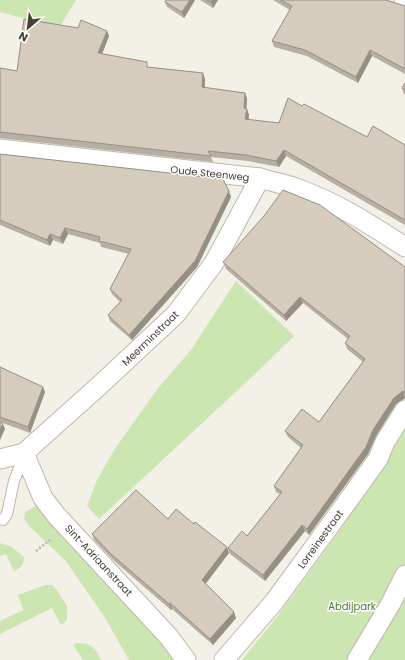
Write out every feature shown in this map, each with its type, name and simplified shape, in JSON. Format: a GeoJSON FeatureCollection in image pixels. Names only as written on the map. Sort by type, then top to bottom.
{"type":"FeatureCollection","features":[{"type":"Feature","properties":{"kind":"street","name":"Oude Steenweg"},"geometry":{"type":"LineString","coordinates":[[0,149],[260,178],[297,188],[341,208],[369,223],[405,247]]}},
{"type":"Feature","properties":{"kind":"street","name":"Meerminstraat"},"geometry":{"type":"LineString","coordinates":[[0,459],[24,453],[176,314],[214,263],[260,178]]}},
{"type":"Feature","properties":{"kind":"street","name":"Lorreinestraat"},"geometry":{"type":"LineString","coordinates":[[224,660],[274,602],[342,509],[378,459],[385,442],[405,410]]}},
{"type":"Feature","properties":{"kind":"street","name":"Sint-Adriaanstraat"},"geometry":{"type":"LineString","coordinates":[[24,453],[43,498],[56,515],[169,637],[186,660]]}},
{"type":"Feature","properties":{"kind":"street"},"geometry":{"type":"LineString","coordinates":[[357,660],[391,603],[405,575]]}},
{"type":"Feature","properties":{"kind":"lane"},"geometry":{"type":"LineString","coordinates":[[3,520],[7,514],[14,481],[24,453]]}},
{"type":"Feature","properties":{"kind":"green space"},"geometry":{"type":"Polygon","coordinates":[[[0,0],[76,0],[59,28],[0,12],[0,0]]]}},
{"type":"Feature","properties":{"kind":"green space"},"geometry":{"type":"Polygon","coordinates":[[[236,281],[294,336],[99,519],[87,506],[97,480],[114,450],[158,388],[191,350],[236,281]]]}},
{"type":"Feature","properties":{"kind":"green space","name":"Abdijpark"},"geometry":{"type":"Polygon","coordinates":[[[405,427],[405,660],[242,660],[277,617],[343,526],[405,427]]]}},
{"type":"Feature","properties":{"kind":"green space"},"geometry":{"type":"Polygon","coordinates":[[[36,506],[41,506],[146,623],[176,660],[129,660],[104,616],[65,560],[29,526],[24,519],[25,512],[36,506]]]}},
{"type":"Feature","properties":{"kind":"green space"},"geometry":{"type":"Polygon","coordinates":[[[0,543],[12,547],[24,557],[23,564],[14,571],[6,554],[0,556],[0,543]]]}},
{"type":"Feature","properties":{"kind":"green space"},"geometry":{"type":"Polygon","coordinates":[[[45,585],[52,585],[57,590],[67,606],[67,620],[61,625],[52,608],[0,634],[0,621],[23,610],[18,595],[45,585]]]}},
{"type":"Feature","properties":{"kind":"green space"},"geometry":{"type":"Polygon","coordinates":[[[76,643],[89,645],[92,647],[97,652],[101,660],[83,660],[73,645],[76,643]]]}},
{"type":"Feature","properties":{"kind":"building"},"geometry":{"type":"Polygon","coordinates":[[[166,0],[190,0],[182,12],[165,2],[166,0]]]}},
{"type":"Feature","properties":{"kind":"building"},"geometry":{"type":"Polygon","coordinates":[[[281,0],[386,0],[405,6],[405,69],[370,50],[356,77],[305,50],[272,41],[292,6],[281,0]]]}},
{"type":"Feature","properties":{"kind":"building"},"geometry":{"type":"Polygon","coordinates":[[[24,19],[78,28],[81,20],[107,31],[98,53],[147,62],[147,67],[203,73],[202,87],[245,93],[244,108],[247,109],[245,119],[279,123],[288,98],[302,106],[304,104],[367,137],[373,126],[405,145],[405,220],[284,150],[276,161],[246,155],[208,151],[211,156],[0,132],[0,68],[17,71],[24,19]]]}},
{"type":"Feature","properties":{"kind":"building"},"geometry":{"type":"Polygon","coordinates":[[[405,83],[405,90],[402,88],[405,83]]]}},
{"type":"Feature","properties":{"kind":"building"},"geometry":{"type":"Polygon","coordinates":[[[0,154],[223,179],[229,191],[195,261],[129,335],[108,315],[122,300],[110,289],[131,249],[99,241],[100,237],[65,228],[60,238],[50,234],[47,240],[0,220],[0,154]]]}},
{"type":"Feature","properties":{"kind":"building"},"geometry":{"type":"Polygon","coordinates":[[[283,190],[320,205],[405,267],[405,393],[403,391],[394,398],[373,430],[366,447],[307,529],[302,525],[263,575],[228,548],[242,531],[247,536],[282,492],[274,486],[303,445],[285,431],[302,409],[319,422],[365,359],[345,343],[350,336],[300,297],[284,315],[223,262],[264,216],[283,190]]]}},
{"type":"Feature","properties":{"kind":"building"},"geometry":{"type":"Polygon","coordinates":[[[0,367],[43,387],[28,427],[0,417],[0,367]]]}},
{"type":"Feature","properties":{"kind":"building"},"geometry":{"type":"Polygon","coordinates":[[[0,422],[3,424],[0,430],[0,422]]]}},
{"type":"Feature","properties":{"kind":"building"},"geometry":{"type":"Polygon","coordinates":[[[136,490],[168,519],[176,509],[194,524],[195,522],[227,547],[202,580],[234,612],[210,639],[170,603],[169,604],[111,554],[92,534],[136,490]]]}}]}
